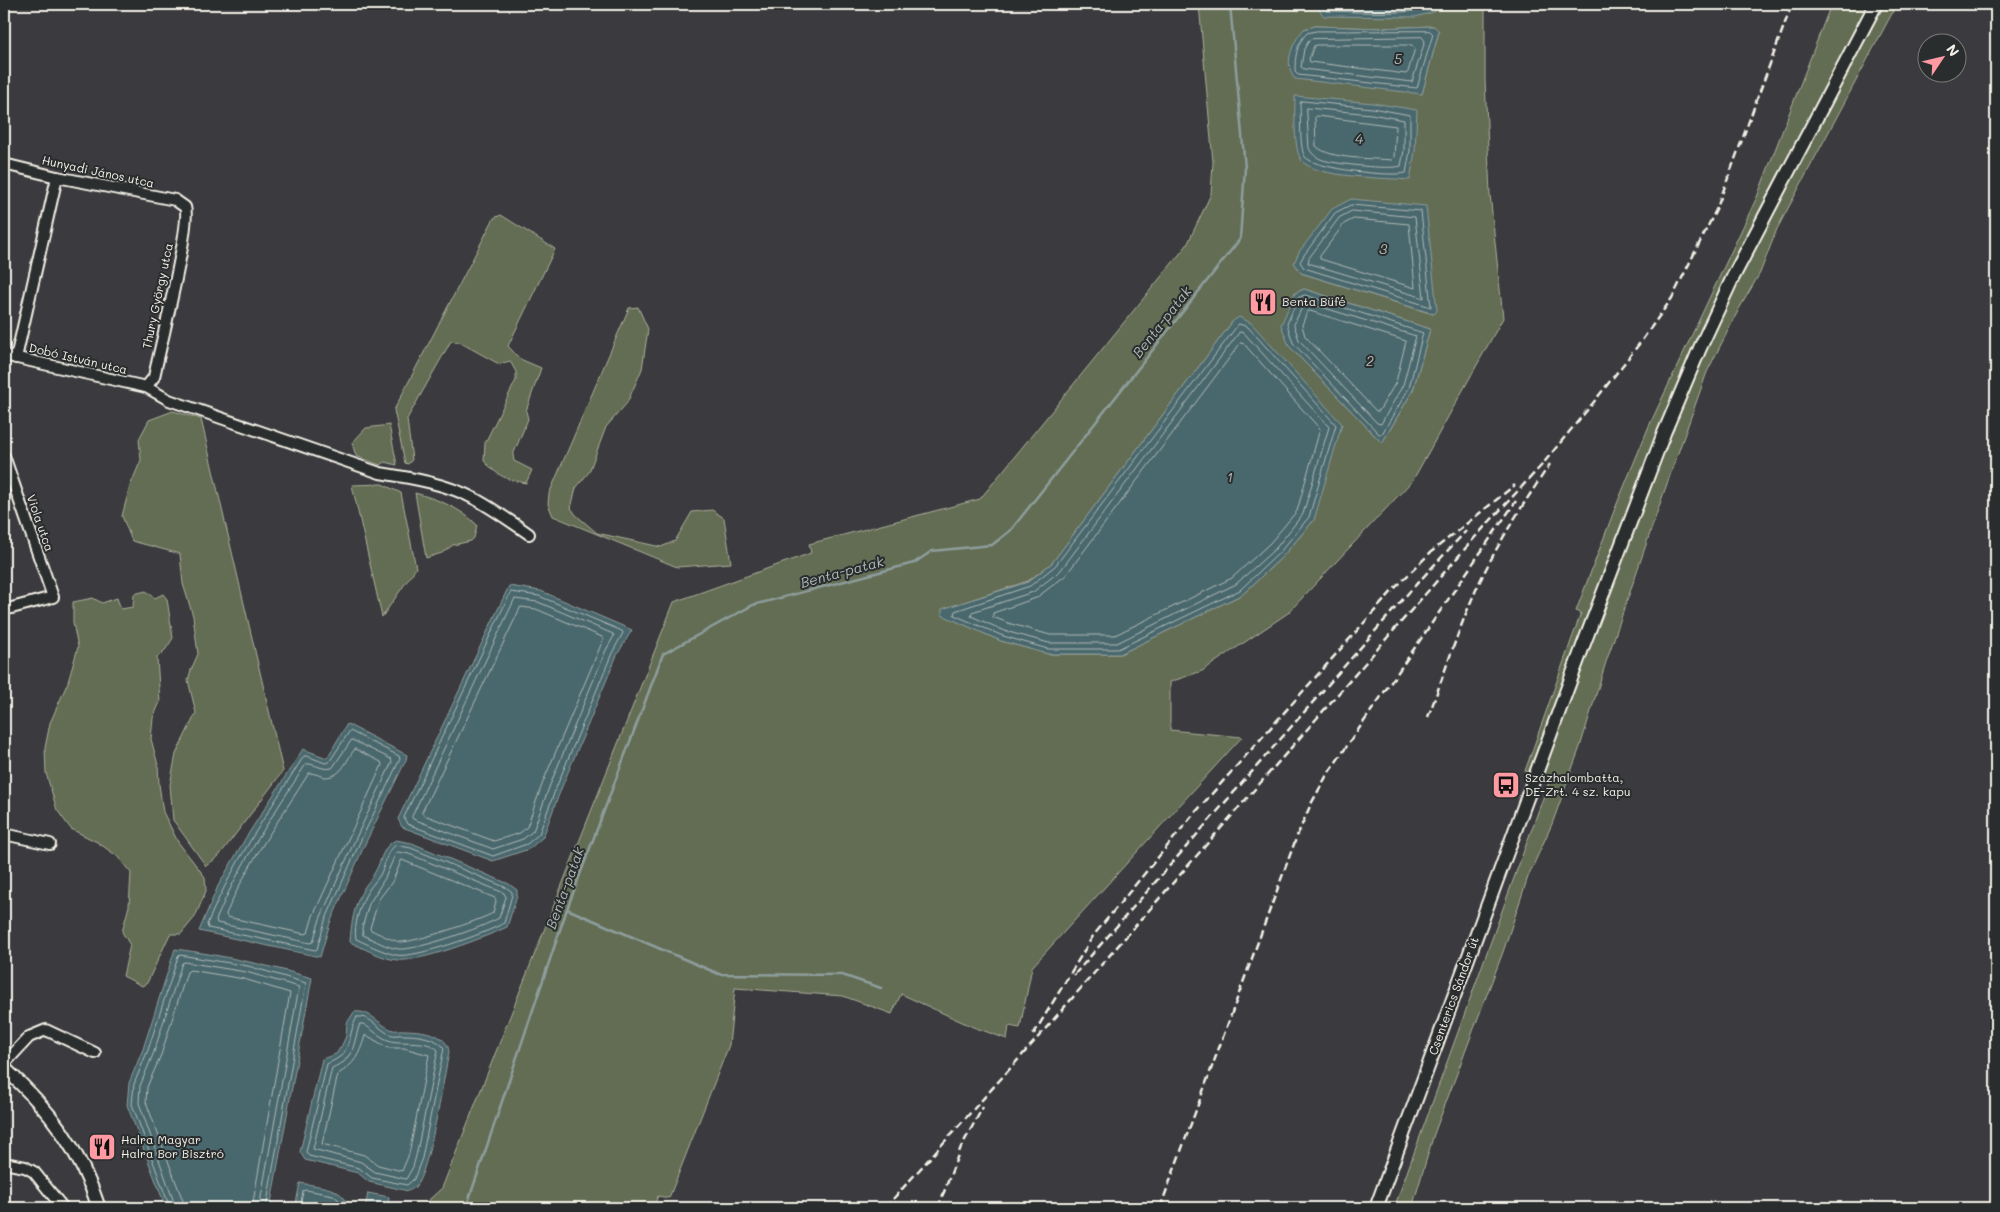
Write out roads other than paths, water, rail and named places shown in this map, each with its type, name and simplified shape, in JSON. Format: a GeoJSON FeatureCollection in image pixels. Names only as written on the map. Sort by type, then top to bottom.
{"type":"FeatureCollection","features":[{"type":"Feature","properties":{"kind":"street","name":"Csenterics Sándor út"},"geometry":{"type":"LineString","coordinates":[[1376,1208],[1531,784],[1639,496],[1700,348],[1733,277],[1876,4]]}},
{"type":"Feature","properties":{"kind":"street","name":"Hunyadi János utca"},"geometry":{"type":"LineString","coordinates":[[4,164],[57,177],[175,200],[185,207]]}},
{"type":"Feature","properties":{"kind":"street"},"geometry":{"type":"LineString","coordinates":[[16,358],[57,177]]}},
{"type":"Feature","properties":{"kind":"street","name":"Thury György utca"},"geometry":{"type":"LineString","coordinates":[[146,387],[154,377],[177,271],[187,217],[185,207]]}},
{"type":"Feature","properties":{"kind":"street","name":"Dobó István utca"},"geometry":{"type":"LineString","coordinates":[[4,356],[146,387],[169,400],[380,473],[410,478],[449,489],[476,499],[529,534]]}},
{"type":"Feature","properties":{"kind":"street","name":"Viola utca"},"geometry":{"type":"LineString","coordinates":[[4,456],[54,597],[4,610]]}},
{"type":"Feature","properties":{"kind":"street"},"geometry":{"type":"LineString","coordinates":[[4,834],[50,844]]}},
{"type":"Feature","properties":{"kind":"street"},"geometry":{"type":"LineString","coordinates":[[4,1064],[29,1037],[46,1030],[95,1053]]}},
{"type":"Feature","properties":{"kind":"street"},"geometry":{"type":"LineString","coordinates":[[4,1068],[25,1087],[65,1135],[81,1162],[99,1208]]}},
{"type":"Feature","properties":{"kind":"street"},"geometry":{"type":"LineString","coordinates":[[4,1163],[25,1167],[34,1172],[63,1208]]}},
{"type":"Feature","properties":{"kind":"water"},"geometry":{"type":"Polygon","coordinates":[[[1316,4],[1441,5],[1434,12],[1415,17],[1324,16],[1316,4]]]}},
{"type":"Feature","properties":{"kind":"water","name":"5"},"geometry":{"type":"Polygon","coordinates":[[[1315,26],[1381,28],[1434,26],[1439,31],[1422,94],[1295,79],[1291,73],[1290,54],[1296,40],[1304,29],[1315,26]]]}},
{"type":"Feature","properties":{"kind":"water","name":"4"},"geometry":{"type":"Polygon","coordinates":[[[1295,96],[1373,103],[1417,110],[1415,151],[1410,180],[1336,174],[1310,167],[1302,161],[1297,148],[1295,96]]]}},
{"type":"Feature","properties":{"kind":"water","name":"3"},"geometry":{"type":"Polygon","coordinates":[[[1351,199],[1426,206],[1437,311],[1434,314],[1301,273],[1294,263],[1299,252],[1332,209],[1351,199]]]}},
{"type":"Feature","properties":{"kind":"water","name":"2"},"geometry":{"type":"Polygon","coordinates":[[[1304,289],[1430,329],[1413,390],[1382,443],[1289,346],[1281,325],[1295,293],[1304,289]]]}},
{"type":"Feature","properties":{"kind":"water","name":"1"},"geometry":{"type":"Polygon","coordinates":[[[1239,317],[1251,323],[1342,424],[1314,520],[1284,555],[1243,594],[1120,654],[1048,654],[1001,641],[942,615],[942,609],[1028,582],[1052,563],[1233,321],[1239,317]]]}},
{"type":"Feature","properties":{"kind":"water"},"geometry":{"type":"Polygon","coordinates":[[[509,586],[541,591],[632,630],[617,655],[543,837],[529,849],[493,861],[402,827],[398,819],[509,586]]]}},
{"type":"Feature","properties":{"kind":"water"},"geometry":{"type":"Polygon","coordinates":[[[347,724],[407,755],[330,923],[320,957],[199,931],[218,886],[245,839],[303,749],[327,758],[347,724]]]}},
{"type":"Feature","properties":{"kind":"water"},"geometry":{"type":"Polygon","coordinates":[[[396,840],[412,843],[509,884],[517,890],[517,896],[507,927],[436,954],[407,960],[386,958],[350,942],[354,915],[361,894],[375,872],[385,850],[396,840]]]}},
{"type":"Feature","properties":{"kind":"water"},"geometry":{"type":"Polygon","coordinates":[[[175,949],[244,961],[312,978],[270,1208],[166,1208],[127,1105],[129,1083],[143,1049],[175,949]]]}},
{"type":"Feature","properties":{"kind":"water"},"geometry":{"type":"Polygon","coordinates":[[[354,1012],[366,1013],[393,1030],[418,1031],[432,1034],[444,1041],[449,1052],[426,1164],[415,1187],[408,1191],[369,1182],[358,1173],[305,1160],[300,1152],[322,1059],[336,1054],[346,1036],[347,1023],[354,1012]]]}},
{"type":"Feature","properties":{"kind":"water"},"geometry":{"type":"Polygon","coordinates":[[[300,1183],[325,1187],[336,1191],[345,1199],[343,1208],[295,1208],[300,1183]]]}},
{"type":"Feature","properties":{"kind":"water"},"geometry":{"type":"Polygon","coordinates":[[[368,1193],[389,1197],[388,1208],[365,1208],[368,1193]]]}},
{"type":"Feature","properties":{"kind":"waterway","name":"Benta-patak"},"geometry":{"type":"LineString","coordinates":[[466,1208],[567,909],[663,654],[753,605],[914,563],[932,551],[992,545],[1011,530],[1240,239],[1245,168],[1230,4]]}},
{"type":"Feature","properties":{"kind":"waterway"},"geometry":{"type":"LineString","coordinates":[[567,909],[719,974],[842,975],[881,988]]}},
{"type":"Feature","properties":{"kind":"railway"},"geometry":{"type":"LineString","coordinates":[[885,1208],[1033,1043],[1477,535],[1541,466],[1640,343],[1672,298],[1717,208],[1792,4]]}},
{"type":"Feature","properties":{"kind":"railway"},"geometry":{"type":"LineString","coordinates":[[1428,717],[1479,583],[1510,526],[1550,464]]}},
{"type":"Feature","properties":{"kind":"railway"},"geometry":{"type":"LineString","coordinates":[[1033,1035],[1093,936],[1193,815],[1394,589],[1431,552],[1515,485]]}},
{"type":"Feature","properties":{"kind":"railway"},"geometry":{"type":"LineString","coordinates":[[1160,1208],[1297,836],[1311,804],[1327,775],[1516,501]]}},
{"type":"Feature","properties":{"kind":"railway"},"geometry":{"type":"LineString","coordinates":[[1074,975],[1411,590],[1466,531]]}},
{"type":"Feature","properties":{"kind":"railway"},"geometry":{"type":"LineString","coordinates":[[938,1208],[961,1147],[983,1107]]}},
{"type":"Feature","properties":{"kind":"place","name":"Benta Büfé"},"geometry":{"type":"Point","coordinates":[1263,302]}},
{"type":"Feature","properties":{"kind":"place","name":"Százhalombatta, DE-Zrt. 4 sz. kapu"},"geometry":{"type":"Point","coordinates":[1506,785]}},
{"type":"Feature","properties":{"kind":"place","name":"Halra Magyar Halra Bor Bisztró"},"geometry":{"type":"Point","coordinates":[102,1147]}}]}
